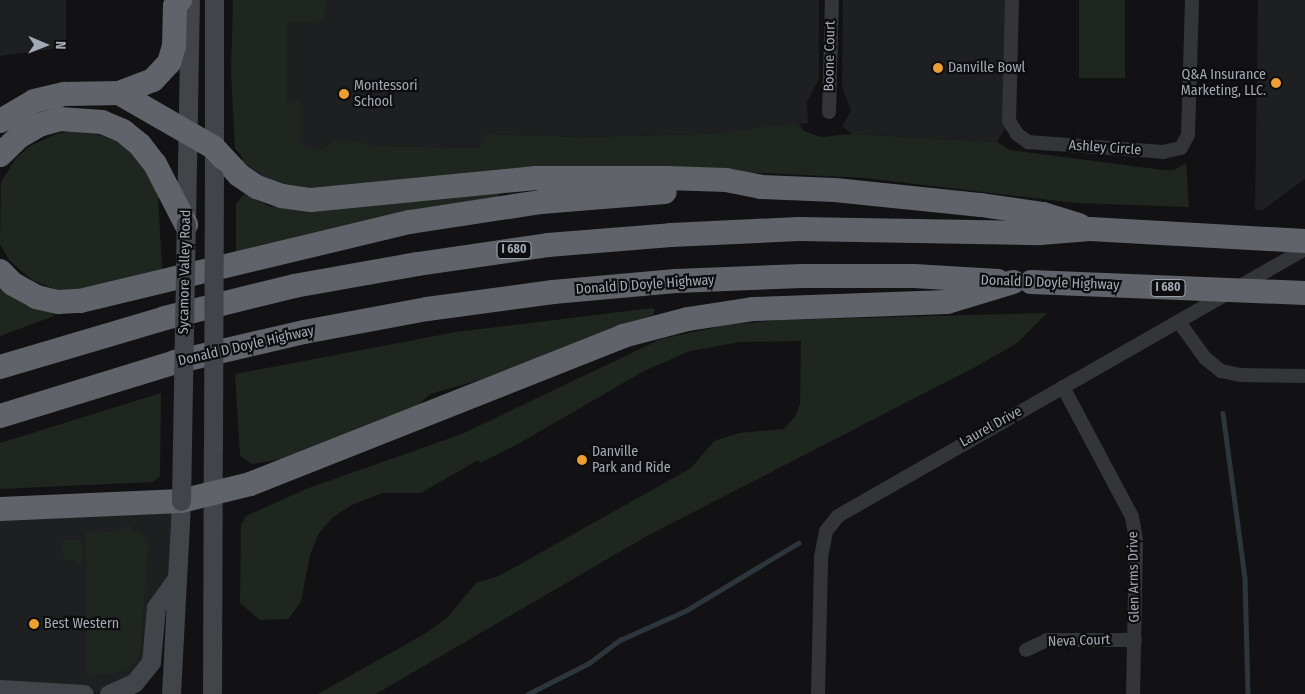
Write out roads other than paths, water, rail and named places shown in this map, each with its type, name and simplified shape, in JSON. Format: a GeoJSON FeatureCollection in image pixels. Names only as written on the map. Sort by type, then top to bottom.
{"type":"FeatureCollection","features":[{"type":"Feature","properties":{"kind":"highway"},"geometry":{"type":"LineString","coordinates":[[0,121],[14,110],[57,96],[119,93],[153,80],[169,63],[174,46],[175,6],[180,0]]}},
{"type":"Feature","properties":{"kind":"highway"},"geometry":{"type":"LineString","coordinates":[[119,93],[188,130],[214,147],[239,174],[257,187],[282,196],[311,200],[536,178],[706,179],[761,186],[835,190],[1090,229],[1305,241]]}},
{"type":"Feature","properties":{"kind":"highway"},"geometry":{"type":"LineString","coordinates":[[0,156],[20,136],[40,125],[60,119],[102,122],[123,131],[140,145],[155,164],[186,224]]}},
{"type":"Feature","properties":{"kind":"highway"},"geometry":{"type":"LineString","coordinates":[[0,271],[13,284],[36,297],[58,302],[80,302],[348,235],[456,214],[606,196],[761,186]]}},
{"type":"Feature","properties":{"kind":"highway","name":"I 680"},"geometry":{"type":"LineString","coordinates":[[0,367],[165,318],[294,286],[548,245],[671,234],[1041,223]]}},
{"type":"Feature","properties":{"kind":"highway","name":"Donald D Doyle Highway"},"geometry":{"type":"LineString","coordinates":[[0,416],[175,362],[304,332],[427,309],[553,292],[676,281],[802,276],[914,276],[1022,282],[1305,292]]}},
{"type":"Feature","properties":{"kind":"highway"},"geometry":{"type":"LineString","coordinates":[[0,509],[181,501],[212,491],[250,484],[653,326],[754,309],[947,302],[1022,282]]}},
{"type":"Feature","properties":{"kind":"main road","name":"Sycamore Valley Road"},"geometry":{"type":"LineString","coordinates":[[171,694],[181,501],[190,0]]}},
{"type":"Feature","properties":{"kind":"main road","name":"Sycamore Valley Road"},"geometry":{"type":"LineString","coordinates":[[212,694],[214,0]]}},
{"type":"Feature","properties":{"kind":"main road"},"geometry":{"type":"LineString","coordinates":[[108,694],[134,683],[151,662],[156,607],[176,579]]}},
{"type":"Feature","properties":{"kind":"main road"},"geometry":{"type":"LineString","coordinates":[[0,689],[84,694]]}},
{"type":"Feature","properties":{"kind":"street","name":"Boone Court"},"geometry":{"type":"LineString","coordinates":[[829,112],[832,0]]}},
{"type":"Feature","properties":{"kind":"street","name":"Ashley Circle"},"geometry":{"type":"LineString","coordinates":[[1012,0],[1009,121],[1017,134],[1028,142],[1163,152],[1181,148],[1188,135],[1192,0]]}},
{"type":"Feature","properties":{"kind":"street","name":"Laurel Drive"},"geometry":{"type":"LineString","coordinates":[[818,694],[820,557],[826,531],[832,521],[859,502],[1305,249]]}},
{"type":"Feature","properties":{"kind":"street"},"geometry":{"type":"LineString","coordinates":[[1179,322],[1205,358],[1221,371],[1240,375],[1305,376]]}},
{"type":"Feature","properties":{"kind":"street","name":"Glen Arms Drive"},"geometry":{"type":"LineString","coordinates":[[1062,387],[1132,517],[1136,540],[1133,694]]}},
{"type":"Feature","properties":{"kind":"street","name":"Neva Court"},"geometry":{"type":"LineString","coordinates":[[1026,650],[1046,640],[1135,640]]}},
{"type":"Feature","properties":{"kind":"waterway"},"geometry":{"type":"LineString","coordinates":[[1223,413],[1245,578],[1248,694]]}},
{"type":"Feature","properties":{"kind":"waterway"},"geometry":{"type":"LineString","coordinates":[[528,694],[589,663],[620,640],[687,610],[798,543]]}},
{"type":"Feature","properties":{"kind":"place","name":"Danville Bowl"},"geometry":{"type":"Point","coordinates":[938,68]}},
{"type":"Feature","properties":{"kind":"place","name":"Q&A Insurance Marketing, LLC."},"geometry":{"type":"Point","coordinates":[1276,83]}},
{"type":"Feature","properties":{"kind":"place","name":"Montessori School"},"geometry":{"type":"Point","coordinates":[344,94]}},
{"type":"Feature","properties":{"kind":"place","name":"Danville Park and Ride"},"geometry":{"type":"Point","coordinates":[582,460]}},
{"type":"Feature","properties":{"kind":"place","name":"Best Western"},"geometry":{"type":"Point","coordinates":[34,624]}}]}
